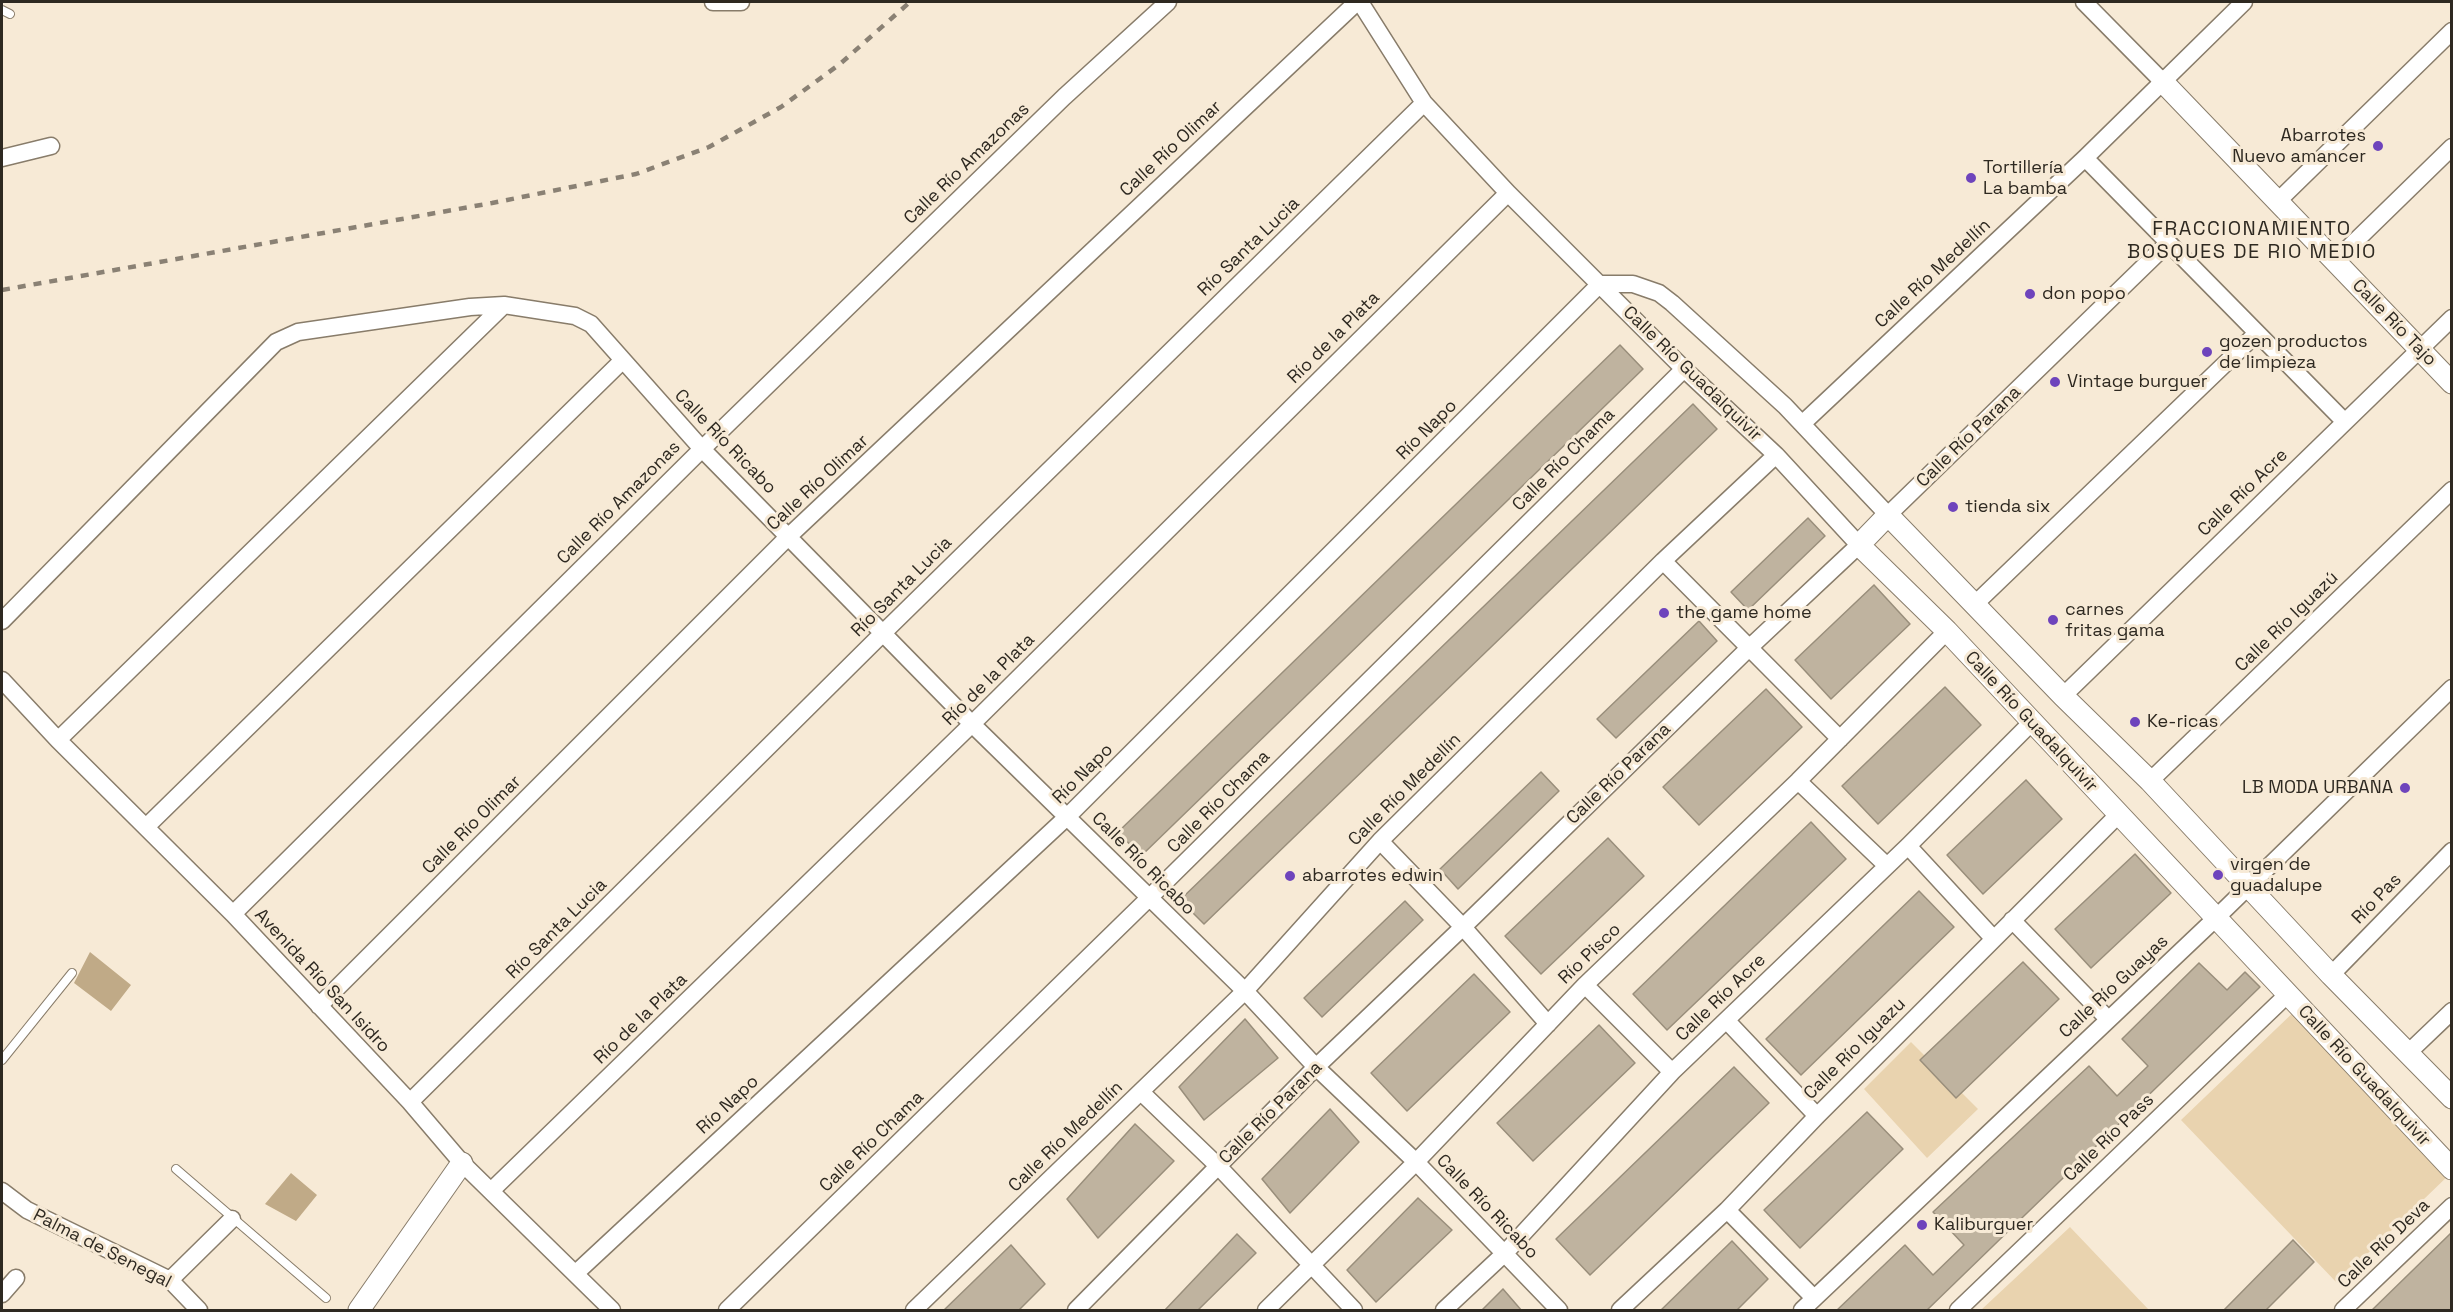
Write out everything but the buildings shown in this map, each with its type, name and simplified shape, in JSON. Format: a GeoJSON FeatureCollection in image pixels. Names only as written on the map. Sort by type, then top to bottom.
{"type":"FeatureCollection","features":[{"type":"Feature","properties":{"kind":"street"},"geometry":{"type":"LineString","coordinates":[[713,2],[736,2]]}},
{"type":"Feature","properties":{"kind":"street","name":"Calle Río Amazonas"},"geometry":{"type":"LineString","coordinates":[[233,914],[702,449],[1064,97],[1168,2]]}},
{"type":"Feature","properties":{"kind":"street","name":"Calle Río Guadalquivir"},"geometry":{"type":"LineString","coordinates":[[1358,2],[1424,103],[1508,193],[1684,369],[1776,455],[1859,545],[1947,631],[2451,1169]]}},
{"type":"Feature","properties":{"kind":"street","name":"Calle Río Olimar"},"geometry":{"type":"LineString","coordinates":[[319,1006],[789,536],[1358,2]]}},
{"type":"Feature","properties":{"kind":"street"},"geometry":{"type":"LineString","coordinates":[[2085,2],[2162,81]]}},
{"type":"Feature","properties":{"kind":"street","name":"Calle Río Medellín"},"geometry":{"type":"LineString","coordinates":[[1802,424],[2085,159],[2244,2]]}},
{"type":"Feature","properties":{"kind":"street"},"geometry":{"type":"LineString","coordinates":[[2279,201],[2451,31]]}},
{"type":"Feature","properties":{"kind":"street","name":"Calle Río Tajo"},"geometry":{"type":"LineString","coordinates":[[2162,81],[2451,383]]}},
{"type":"Feature","properties":{"kind":"street","name":"Río Santa Lucia"},"geometry":{"type":"LineString","coordinates":[[410,1102],[883,633],[1424,103]]}},
{"type":"Feature","properties":{"kind":"street"},"geometry":{"type":"LineString","coordinates":[[2,158],[51,146]]}},
{"type":"Feature","properties":{"kind":"street"},"geometry":{"type":"LineString","coordinates":[[2335,261],[2451,147]]}},
{"type":"Feature","properties":{"kind":"street"},"geometry":{"type":"LineString","coordinates":[[2085,159],[2344,421]]}},
{"type":"Feature","properties":{"kind":"street","name":"Río de la Plata"},"geometry":{"type":"LineString","coordinates":[[492,1190],[972,724],[1508,193]]}},
{"type":"Feature","properties":{"kind":"street","name":"Calle Río Parana"},"geometry":{"type":"LineString","coordinates":[[1076,1311],[1316,1067],[1749,648],[1859,545],[2168,243]]}},
{"type":"Feature","properties":{"kind":"street","name":"Calle Río Guadalquivir"},"geometry":{"type":"LineString","coordinates":[[1600,284],[1633,284],[1659,293],[1769,391],[2062,696],[2150,781],[2331,975],[2451,1098]]}},
{"type":"Feature","properties":{"kind":"street","name":"Río Napo"},"geometry":{"type":"LineString","coordinates":[[576,1273],[1068,816],[1600,284]]}},
{"type":"Feature","properties":{"kind":"street"},"geometry":{"type":"LineString","coordinates":[[2,621],[276,342],[298,332],[504,305]]}},
{"type":"Feature","properties":{"kind":"street"},"geometry":{"type":"LineString","coordinates":[[58,740],[504,305]]}},
{"type":"Feature","properties":{"kind":"street","name":"Calle Río Ricabo"},"geometry":{"type":"LineString","coordinates":[[504,305],[575,316],[591,324],[702,449],[972,724],[1068,816],[1148,899],[1245,991],[1316,1067],[1416,1162],[1559,1311]]}},
{"type":"Feature","properties":{"kind":"street","name":"Calle Río Acre"},"geometry":{"type":"LineString","coordinates":[[2062,696],[2451,318]]}},
{"type":"Feature","properties":{"kind":"street"},"geometry":{"type":"LineString","coordinates":[[1974,605],[2256,334]]}},
{"type":"Feature","properties":{"kind":"street"},"geometry":{"type":"LineString","coordinates":[[146,826],[622,361]]}},
{"type":"Feature","properties":{"kind":"street","name":"Calle Río Chama"},"geometry":{"type":"LineString","coordinates":[[727,1311],[1684,369]]}},
{"type":"Feature","properties":{"kind":"street","name":"Calle Río Medellín"},"geometry":{"type":"LineString","coordinates":[[914,1311],[1245,991],[1380,841],[1663,561],[1776,455]]}},
{"type":"Feature","properties":{"kind":"street","name":"Calle Río Iguazú"},"geometry":{"type":"LineString","coordinates":[[2150,781],[2451,490]]}},
{"type":"Feature","properties":{"kind":"street"},"geometry":{"type":"LineString","coordinates":[[1663,561],[1840,739]]}},
{"type":"Feature","properties":{"kind":"street","name":"Río Pisco"},"geometry":{"type":"LineString","coordinates":[[1266,1311],[1416,1162],[1585,985],[1798,781],[1947,631]]}},
{"type":"Feature","properties":{"kind":"street","name":"Avenida Río San Isidro"},"geometry":{"type":"LineString","coordinates":[[2,680],[58,740],[233,914],[410,1102],[462,1162],[612,1311]]}},
{"type":"Feature","properties":{"kind":"street","name":"Calle Río Guayas"},"geometry":{"type":"LineString","coordinates":[[1802,1311],[2216,918],[2451,688]]}},
{"type":"Feature","properties":{"kind":"street","name":"Calle Río Acre"},"geometry":{"type":"LineString","coordinates":[[1444,1311],[1505,1253],[1672,1072],[1908,846],[2032,722]]}},
{"type":"Feature","properties":{"kind":"street"},"geometry":{"type":"LineString","coordinates":[[1798,781],[1886,865]]}},
{"type":"Feature","properties":{"kind":"street","name":"Calle Río Iguazu"},"geometry":{"type":"LineString","coordinates":[[1620,1311],[1727,1210],[1993,938],[2118,815]]}},
{"type":"Feature","properties":{"kind":"street"},"geometry":{"type":"LineString","coordinates":[[1380,841],[1463,927],[1548,1024]]}},
{"type":"Feature","properties":{"kind":"street"},"geometry":{"type":"LineString","coordinates":[[1908,846],[1993,938]]}},
{"type":"Feature","properties":{"kind":"street","name":"Río Pas"},"geometry":{"type":"LineString","coordinates":[[2331,975],[2451,851]]}},
{"type":"Feature","properties":{"kind":"street"},"geometry":{"type":"LineString","coordinates":[[2012,920],[2108,1019]]}},
{"type":"Feature","properties":{"kind":"street"},"geometry":{"type":"LineString","coordinates":[[1585,985],[1672,1072]]}},
{"type":"Feature","properties":{"kind":"street","name":"Calle Río Pass"},"geometry":{"type":"LineString","coordinates":[[1958,1311],[2288,994]]}},
{"type":"Feature","properties":{"kind":"street"},"geometry":{"type":"LineString","coordinates":[[2408,1053],[2451,1011]]}},
{"type":"Feature","properties":{"kind":"street"},"geometry":{"type":"LineString","coordinates":[[1727,1021],[1817,1116]]}},
{"type":"Feature","properties":{"kind":"street"},"geometry":{"type":"LineString","coordinates":[[1141,1092],[1218,1166],[1354,1311]]}},
{"type":"Feature","properties":{"kind":"street"},"geometry":{"type":"LineString","coordinates":[[359,1311],[462,1162]]}},
{"type":"Feature","properties":{"kind":"street","name":"Palma de Senegal"},"geometry":{"type":"LineString","coordinates":[[2,1191],[27,1210],[170,1280],[199,1311]]}},
{"type":"Feature","properties":{"kind":"street","name":"Calle Río Deva"},"geometry":{"type":"LineString","coordinates":[[2343,1311],[2451,1206]]}},
{"type":"Feature","properties":{"kind":"street"},"geometry":{"type":"LineString","coordinates":[[1727,1210],[1814,1298]]}},
{"type":"Feature","properties":{"kind":"street"},"geometry":{"type":"LineString","coordinates":[[170,1280],[232,1219]]}},
{"type":"Feature","properties":{"kind":"street"},"geometry":{"type":"LineString","coordinates":[[2,1294],[16,1278]]}},
{"type":"Feature","properties":{"kind":"lane"},"geometry":{"type":"LineString","coordinates":[[2,1060],[72,973]]}},
{"type":"Feature","properties":{"kind":"lane"},"geometry":{"type":"LineString","coordinates":[[176,1169],[326,1298]]}},
{"type":"Feature","properties":{"kind":"shaded area"},"geometry":{"type":"Polygon","coordinates":[[[90,952],[131,985],[111,1011],[74,983],[90,952]]]}},
{"type":"Feature","properties":{"kind":"shaded area"},"geometry":{"type":"Polygon","coordinates":[[[2300,1006],[2451,1173],[2337,1283],[2181,1120],[2300,1006]]]}},
{"type":"Feature","properties":{"kind":"shaded area"},"geometry":{"type":"Polygon","coordinates":[[[1911,1042],[1978,1109],[1927,1158],[1864,1089],[1911,1042]]]}},
{"type":"Feature","properties":{"kind":"shaded area"},"geometry":{"type":"Polygon","coordinates":[[[291,1173],[317,1195],[296,1221],[265,1204],[291,1173]]]}},
{"type":"Feature","properties":{"kind":"shaded area"},"geometry":{"type":"Polygon","coordinates":[[[2070,1227],[2149,1310],[1981,1310],[2070,1227]]]}},
{"type":"Feature","properties":{"kind":"railway"},"geometry":{"type":"LineString","coordinates":[[2,290],[492,203],[636,174],[709,147],[781,107],[840,64],[910,2]]}},
{"type":"Feature","properties":{"kind":"place","name":"Abarrotes Nuevo amancer"},"geometry":{"type":"Point","coordinates":[2378,146]}},
{"type":"Feature","properties":{"kind":"place","name":"Tortillería La bamba"},"geometry":{"type":"Point","coordinates":[1971,178]}},
{"type":"Feature","properties":{"kind":"place","name":"don popo"},"geometry":{"type":"Point","coordinates":[2030,294]}},
{"type":"Feature","properties":{"kind":"place","name":"gozen productos de limpieza"},"geometry":{"type":"Point","coordinates":[2207,352]}},
{"type":"Feature","properties":{"kind":"place","name":"Vintage burguer"},"geometry":{"type":"Point","coordinates":[2055,382]}},
{"type":"Feature","properties":{"kind":"place","name":"tienda six"},"geometry":{"type":"Point","coordinates":[1953,507]}},
{"type":"Feature","properties":{"kind":"place","name":"the game home"},"geometry":{"type":"Point","coordinates":[1664,613]}},
{"type":"Feature","properties":{"kind":"place","name":"carnes fritas gama"},"geometry":{"type":"Point","coordinates":[2053,620]}},
{"type":"Feature","properties":{"kind":"place","name":"Ke-ricas"},"geometry":{"type":"Point","coordinates":[2135,722]}},
{"type":"Feature","properties":{"kind":"place","name":"LB MODA URBANA"},"geometry":{"type":"Point","coordinates":[2405,788]}},
{"type":"Feature","properties":{"kind":"place","name":"virgen de guadalupe"},"geometry":{"type":"Point","coordinates":[2218,875]}},
{"type":"Feature","properties":{"kind":"place","name":"abarrotes edwin"},"geometry":{"type":"Point","coordinates":[1290,876]}},
{"type":"Feature","properties":{"kind":"place","name":"Kaliburguer"},"geometry":{"type":"Point","coordinates":[1922,1225]}},
{"type":"Feature","properties":{"kind":"district","name":"FRACCIONAMIENTO BOSQUES DE RIO MEDIO"},"geometry":{"type":"Point","coordinates":[2252,242]}}]}
